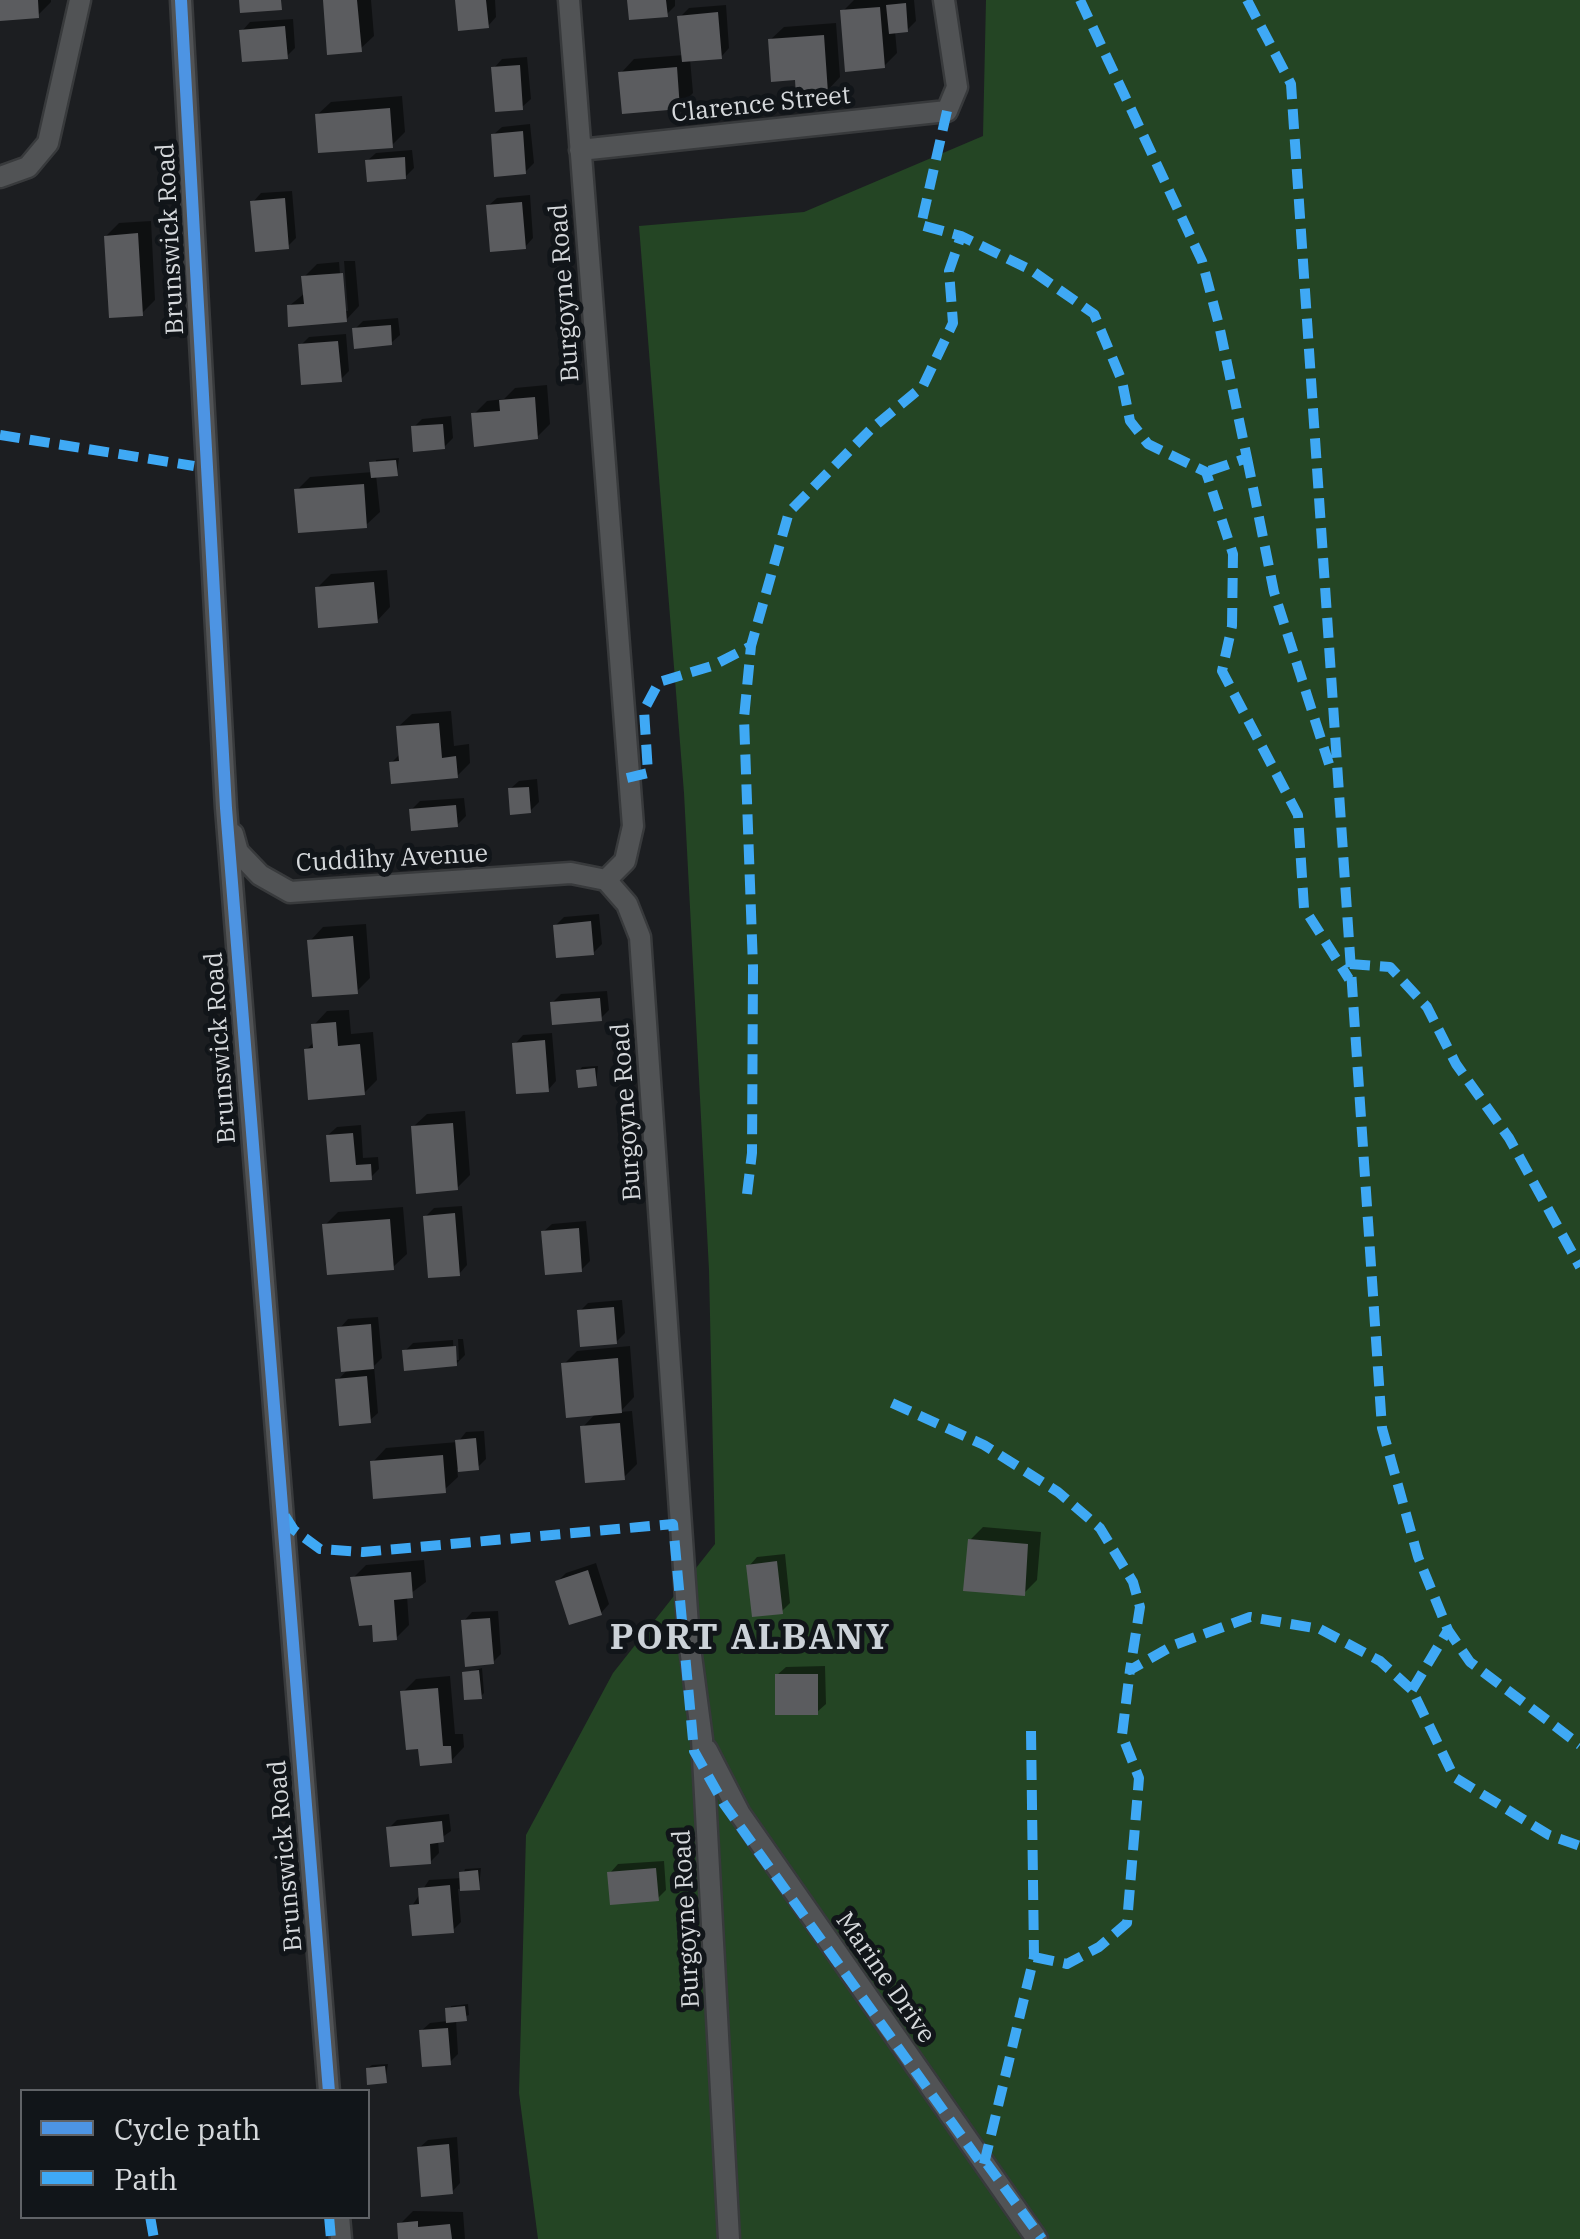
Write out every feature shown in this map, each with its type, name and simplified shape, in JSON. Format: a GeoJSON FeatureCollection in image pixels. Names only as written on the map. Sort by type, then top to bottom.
{"type":"FeatureCollection","features":[{"type":"Feature","properties":{"kind":"street"},"geometry":{"type":"LineString","coordinates":[[0,177],[28,168],[48,143],[80,0]]}},
{"type":"Feature","properties":{"kind":"street","name":"Brunswick Road"},"geometry":{"type":"LineString","coordinates":[[181,0],[226,808],[278,1505],[329,2089]]}},
{"type":"Feature","properties":{"kind":"street","name":"Burgoyne Road"},"geometry":{"type":"LineString","coordinates":[[569,0],[632,826],[625,861],[606,880],[627,904],[640,937],[687,1620],[702,1739],[729,2239]]}},
{"type":"Feature","properties":{"kind":"street","name":"Clarence Street"},"geometry":{"type":"LineString","coordinates":[[580,150],[946,111],[957,87],[944,0]]}},
{"type":"Feature","properties":{"kind":"street","name":"Cuddihy Avenue"},"geometry":{"type":"LineString","coordinates":[[226,808],[238,852],[260,875],[290,892],[572,873],[606,880]]}},
{"type":"Feature","properties":{"kind":"street","name":"Marine Drive"},"geometry":{"type":"LineString","coordinates":[[702,1739],[740,1814],[1036,2239]]}},
{"type":"Feature","properties":{"kind":"green space"},"geometry":{"type":"Polygon","coordinates":[[[986,0],[1580,0],[1580,2239],[538,2239],[519,2093],[526,1835],[613,1673],[715,1544],[709,1270],[684,793],[639,226],[804,212],[983,136],[986,0]]]}},
{"type":"Feature","properties":{"kind":"building"},"geometry":{"type":"Polygon","coordinates":[[[0,0],[38,0],[39,18],[0,21],[0,0]]]}},
{"type":"Feature","properties":{"kind":"building"},"geometry":{"type":"Polygon","coordinates":[[[239,0],[281,0],[282,10],[240,13],[239,0]]]}},
{"type":"Feature","properties":{"kind":"building"},"geometry":{"type":"Polygon","coordinates":[[[323,0],[357,0],[362,52],[327,55],[323,0]]]}},
{"type":"Feature","properties":{"kind":"building"},"geometry":{"type":"Polygon","coordinates":[[[455,0],[486,0],[489,28],[458,31],[455,0]]]}},
{"type":"Feature","properties":{"kind":"building"},"geometry":{"type":"Polygon","coordinates":[[[627,0],[666,0],[668,17],[629,20],[627,0]]]}},
{"type":"Feature","properties":{"kind":"building"},"geometry":{"type":"Polygon","coordinates":[[[906,3],[908,32],[889,34],[886,5],[906,3]]]}},
{"type":"Feature","properties":{"kind":"building"},"geometry":{"type":"Polygon","coordinates":[[[880,7],[885,68],[845,72],[840,10],[880,7]]]}},
{"type":"Feature","properties":{"kind":"building"},"geometry":{"type":"Polygon","coordinates":[[[718,12],[722,59],[682,62],[677,16],[718,12]]]}},
{"type":"Feature","properties":{"kind":"building"},"geometry":{"type":"Polygon","coordinates":[[[285,26],[288,59],[242,62],[239,30],[285,26]]]}},
{"type":"Feature","properties":{"kind":"building"},"geometry":{"type":"Polygon","coordinates":[[[824,35],[828,93],[796,96],[795,80],[771,82],[768,39],[824,35]]]}},
{"type":"Feature","properties":{"kind":"building"},"geometry":{"type":"Polygon","coordinates":[[[520,65],[523,110],[495,112],[491,67],[520,65]]]}},
{"type":"Feature","properties":{"kind":"building"},"geometry":{"type":"Polygon","coordinates":[[[677,67],[680,109],[622,114],[618,72],[677,67]]]}},
{"type":"Feature","properties":{"kind":"building"},"geometry":{"type":"Polygon","coordinates":[[[390,108],[393,148],[318,153],[315,114],[390,108]]]}},
{"type":"Feature","properties":{"kind":"building"},"geometry":{"type":"Polygon","coordinates":[[[523,131],[526,174],[494,177],[491,134],[523,131]]]}},
{"type":"Feature","properties":{"kind":"building"},"geometry":{"type":"Polygon","coordinates":[[[405,157],[406,179],[367,182],[365,160],[405,157]]]}},
{"type":"Feature","properties":{"kind":"building"},"geometry":{"type":"Polygon","coordinates":[[[285,198],[289,249],[255,252],[250,201],[285,198]]]}},
{"type":"Feature","properties":{"kind":"building"},"geometry":{"type":"Polygon","coordinates":[[[522,202],[526,249],[490,252],[486,205],[522,202]]]}},
{"type":"Feature","properties":{"kind":"building"},"geometry":{"type":"Polygon","coordinates":[[[138,233],[143,316],[109,318],[104,236],[138,233]]]}},
{"type":"Feature","properties":{"kind":"building"},"geometry":{"type":"Polygon","coordinates":[[[343,273],[347,322],[288,327],[287,305],[304,304],[301,276],[343,273]]]}},
{"type":"Feature","properties":{"kind":"building"},"geometry":{"type":"Polygon","coordinates":[[[391,325],[392,345],[354,349],[352,328],[391,325]]]}},
{"type":"Feature","properties":{"kind":"building"},"geometry":{"type":"Polygon","coordinates":[[[338,341],[342,382],[301,385],[298,344],[338,341]]]}},
{"type":"Feature","properties":{"kind":"building"},"geometry":{"type":"Polygon","coordinates":[[[535,397],[538,439],[474,447],[471,413],[500,411],[499,400],[535,397]]]}},
{"type":"Feature","properties":{"kind":"building"},"geometry":{"type":"Polygon","coordinates":[[[443,424],[445,449],[413,452],[411,426],[443,424]]]}},
{"type":"Feature","properties":{"kind":"building"},"geometry":{"type":"Polygon","coordinates":[[[396,460],[398,476],[371,478],[369,462],[396,460]]]}},
{"type":"Feature","properties":{"kind":"building"},"geometry":{"type":"Polygon","coordinates":[[[364,484],[367,528],[298,533],[294,489],[364,484]]]}},
{"type":"Feature","properties":{"kind":"building"},"geometry":{"type":"Polygon","coordinates":[[[374,582],[378,623],[318,628],[315,587],[374,582]]]}},
{"type":"Feature","properties":{"kind":"building"},"geometry":{"type":"Polygon","coordinates":[[[439,723],[442,758],[456,756],[458,778],[391,784],[389,762],[399,761],[396,726],[439,723]]]}},
{"type":"Feature","properties":{"kind":"building"},"geometry":{"type":"Polygon","coordinates":[[[529,787],[531,813],[510,815],[508,788],[529,787]]]}},
{"type":"Feature","properties":{"kind":"building"},"geometry":{"type":"Polygon","coordinates":[[[456,805],[458,827],[411,831],[409,809],[456,805]]]}},
{"type":"Feature","properties":{"kind":"building"},"geometry":{"type":"Polygon","coordinates":[[[591,921],[594,955],[556,958],[553,925],[591,921]]]}},
{"type":"Feature","properties":{"kind":"building"},"geometry":{"type":"Polygon","coordinates":[[[353,936],[358,994],[312,997],[307,940],[353,936]]]}},
{"type":"Feature","properties":{"kind":"building"},"geometry":{"type":"Polygon","coordinates":[[[600,998],[602,1021],[552,1025],[550,1002],[600,998]]]}},
{"type":"Feature","properties":{"kind":"building"},"geometry":{"type":"Polygon","coordinates":[[[336,1022],[338,1046],[360,1044],[365,1095],[308,1100],[304,1049],[313,1048],[311,1024],[336,1022]]]}},
{"type":"Feature","properties":{"kind":"building"},"geometry":{"type":"Polygon","coordinates":[[[545,1040],[549,1092],[516,1094],[512,1043],[545,1040]]]}},
{"type":"Feature","properties":{"kind":"building"},"geometry":{"type":"Polygon","coordinates":[[[595,1068],[597,1086],[578,1088],[576,1070],[595,1068]]]}},
{"type":"Feature","properties":{"kind":"building"},"geometry":{"type":"Polygon","coordinates":[[[453,1123],[458,1190],[416,1194],[411,1126],[453,1123]]]}},
{"type":"Feature","properties":{"kind":"building"},"geometry":{"type":"Polygon","coordinates":[[[353,1133],[356,1165],[371,1164],[372,1180],[330,1182],[326,1135],[353,1133]]]}},
{"type":"Feature","properties":{"kind":"building"},"geometry":{"type":"Polygon","coordinates":[[[455,1213],[460,1276],[428,1278],[423,1216],[455,1213]]]}},
{"type":"Feature","properties":{"kind":"building"},"geometry":{"type":"Polygon","coordinates":[[[390,1219],[394,1270],[327,1275],[322,1224],[390,1219]]]}},
{"type":"Feature","properties":{"kind":"building"},"geometry":{"type":"Polygon","coordinates":[[[579,1228],[582,1272],[545,1275],[541,1231],[579,1228]]]}},
{"type":"Feature","properties":{"kind":"building"},"geometry":{"type":"Polygon","coordinates":[[[614,1307],[617,1344],[580,1347],[577,1310],[614,1307]]]}},
{"type":"Feature","properties":{"kind":"building"},"geometry":{"type":"Polygon","coordinates":[[[371,1324],[374,1369],[341,1372],[337,1327],[371,1324]]]}},
{"type":"Feature","properties":{"kind":"building"},"geometry":{"type":"Polygon","coordinates":[[[456,1346],[457,1366],[404,1371],[402,1350],[456,1346]]]}},
{"type":"Feature","properties":{"kind":"building"},"geometry":{"type":"Polygon","coordinates":[[[618,1358],[622,1413],[566,1418],[561,1363],[618,1358]]]}},
{"type":"Feature","properties":{"kind":"building"},"geometry":{"type":"Polygon","coordinates":[[[367,1376],[371,1423],[339,1426],[335,1379],[367,1376]]]}},
{"type":"Feature","properties":{"kind":"building"},"geometry":{"type":"Polygon","coordinates":[[[620,1423],[625,1480],[585,1483],[580,1426],[620,1423]]]}},
{"type":"Feature","properties":{"kind":"building"},"geometry":{"type":"Polygon","coordinates":[[[476,1438],[479,1470],[458,1472],[455,1440],[476,1438]]]}},
{"type":"Feature","properties":{"kind":"building"},"geometry":{"type":"Polygon","coordinates":[[[443,1455],[446,1493],[373,1499],[370,1461],[443,1455]]]}},
{"type":"Feature","properties":{"kind":"building"},"geometry":{"type":"Polygon","coordinates":[[[968,1539],[1028,1544],[1025,1596],[963,1591],[968,1539]]]}},
{"type":"Feature","properties":{"kind":"building"},"geometry":{"type":"Polygon","coordinates":[[[777,1561],[783,1614],[752,1617],[746,1565],[777,1561]]]}},
{"type":"Feature","properties":{"kind":"building"},"geometry":{"type":"Polygon","coordinates":[[[588,1570],[602,1615],[569,1625],[555,1581],[588,1570]]]}},
{"type":"Feature","properties":{"kind":"building"},"geometry":{"type":"Polygon","coordinates":[[[411,1572],[413,1598],[394,1600],[397,1640],[373,1642],[372,1625],[359,1626],[350,1577],[411,1572]]]}},
{"type":"Feature","properties":{"kind":"building"},"geometry":{"type":"Polygon","coordinates":[[[490,1618],[494,1664],[465,1667],[461,1620],[490,1618]]]}},
{"type":"Feature","properties":{"kind":"building"},"geometry":{"type":"Polygon","coordinates":[[[479,1670],[482,1699],[464,1700],[462,1672],[479,1670]]]}},
{"type":"Feature","properties":{"kind":"building"},"geometry":{"type":"Polygon","coordinates":[[[775,1674],[818,1674],[818,1715],[775,1715],[775,1674]]]}},
{"type":"Feature","properties":{"kind":"building"},"geometry":{"type":"Polygon","coordinates":[[[438,1688],[443,1746],[451,1746],[452,1763],[420,1766],[418,1749],[406,1750],[400,1691],[438,1688]]]}},
{"type":"Feature","properties":{"kind":"building"},"geometry":{"type":"Polygon","coordinates":[[[442,1821],[444,1842],[430,1844],[431,1864],[390,1867],[386,1827],[442,1821]]]}},
{"type":"Feature","properties":{"kind":"building"},"geometry":{"type":"Polygon","coordinates":[[[656,1868],[659,1901],[610,1905],[607,1872],[656,1868]]]}},
{"type":"Feature","properties":{"kind":"building"},"geometry":{"type":"Polygon","coordinates":[[[478,1870],[480,1890],[460,1891],[459,1872],[478,1870]]]}},
{"type":"Feature","properties":{"kind":"building"},"geometry":{"type":"Polygon","coordinates":[[[450,1885],[454,1933],[412,1936],[409,1905],[419,1904],[418,1888],[450,1885]]]}},
{"type":"Feature","properties":{"kind":"building"},"geometry":{"type":"Polygon","coordinates":[[[465,2006],[467,2021],[446,2023],[445,2008],[465,2006]]]}},
{"type":"Feature","properties":{"kind":"building"},"geometry":{"type":"Polygon","coordinates":[[[448,2028],[451,2065],[422,2067],[419,2030],[448,2028]]]}},
{"type":"Feature","properties":{"kind":"building"},"geometry":{"type":"Polygon","coordinates":[[[385,2066],[387,2083],[367,2085],[366,2068],[385,2066]]]}},
{"type":"Feature","properties":{"kind":"building"},"geometry":{"type":"Polygon","coordinates":[[[449,2144],[453,2194],[421,2197],[417,2147],[449,2144]]]}},
{"type":"Feature","properties":{"kind":"building"},"geometry":{"type":"Polygon","coordinates":[[[418,2221],[418,2227],[450,2224],[452,2239],[398,2239],[397,2223],[418,2221]]]}},
{"type":"Feature","properties":{"kind":"marked path"},"geometry":{"type":"LineString","coordinates":[[1080,0],[1202,261],[1247,458],[1206,472]]}},
{"type":"Feature","properties":{"kind":"marked path"},"geometry":{"type":"LineString","coordinates":[[1247,0],[1291,84],[1382,1428],[1418,1557],[1448,1630],[1470,1662],[1580,1745]]}},
{"type":"Feature","properties":{"kind":"marked path"},"geometry":{"type":"LineString","coordinates":[[947,111],[921,225],[961,236]]}},
{"type":"Feature","properties":{"kind":"marked path"},"geometry":{"type":"LineString","coordinates":[[627,778],[648,773],[644,710],[659,682],[712,666],[751,646],[789,512],[870,430],[923,386],[953,323],[949,271],[961,236],[1031,270],[1094,314],[1122,381],[1130,421],[1148,444],[1206,472],[1233,554],[1232,626],[1222,671],[1298,815],[1304,908],[1349,979]]}},
{"type":"Feature","properties":{"kind":"marked path"},"geometry":{"type":"LineString","coordinates":[[0,435],[194,466]]}},
{"type":"Feature","properties":{"kind":"marked path"},"geometry":{"type":"LineString","coordinates":[[1247,458],[1274,592],[1329,764]]}},
{"type":"Feature","properties":{"kind":"marked path"},"geometry":{"type":"LineString","coordinates":[[747,1194],[752,1153],[753,967],[744,718],[751,646]]}},
{"type":"Feature","properties":{"kind":"marked path"},"geometry":{"type":"LineString","coordinates":[[1350,964],[1390,967],[1427,1007],[1456,1064],[1509,1138],[1580,1267]]}},
{"type":"Feature","properties":{"kind":"marked path"},"geometry":{"type":"LineString","coordinates":[[892,1403],[984,1445],[1058,1492],[1100,1528],[1133,1582],[1140,1607],[1130,1670],[1174,1645],[1250,1617],[1320,1629],[1380,1661],[1412,1690],[1454,1777],[1549,1835],[1580,1846]]}},
{"type":"Feature","properties":{"kind":"marked path"},"geometry":{"type":"LineString","coordinates":[[285,1516],[294,1530],[320,1549],[363,1552],[673,1524],[694,1751],[724,1804],[983,2166],[987,2164],[1042,2239]]}},
{"type":"Feature","properties":{"kind":"marked path"},"geometry":{"type":"LineString","coordinates":[[1412,1690],[1448,1630]]}},
{"type":"Feature","properties":{"kind":"marked path"},"geometry":{"type":"LineString","coordinates":[[1034,1957],[1067,1964],[1099,1947],[1127,1923],[1139,1778],[1122,1735],[1130,1670]]}},
{"type":"Feature","properties":{"kind":"marked path"},"geometry":{"type":"LineString","coordinates":[[984,2164],[1034,1957],[1031,1731]]}},
{"type":"Feature","properties":{"kind":"marked path"},"geometry":{"type":"LineString","coordinates":[[151,2219],[154,2239]]}},
{"type":"Feature","properties":{"kind":"marked path"},"geometry":{"type":"LineString","coordinates":[[329,2219],[331,2239]]}},
{"type":"Feature","properties":{"kind":"cycle path"},"geometry":{"type":"LineString","coordinates":[[181,0],[226,808],[329,2089]]}},
{"type":"Feature","properties":{"kind":"district","name":"PORT ALBANY"},"geometry":{"type":"Point","coordinates":[751,1639]}}]}
